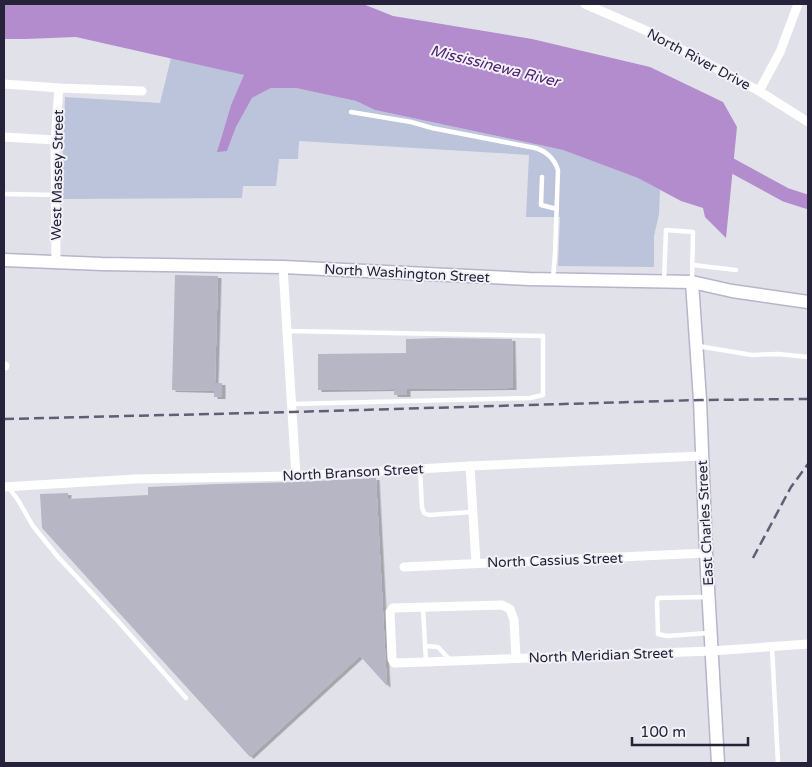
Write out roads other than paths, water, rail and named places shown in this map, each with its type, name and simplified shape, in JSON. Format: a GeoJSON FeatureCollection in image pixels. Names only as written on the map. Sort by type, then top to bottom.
{"type":"FeatureCollection","features":[{"type":"Feature","properties":{"kind":"street","name":"North River Drive"},"geometry":{"type":"LineString","coordinates":[[585,4],[648,31],[759,91],[808,122]]}},
{"type":"Feature","properties":{"kind":"street"},"geometry":{"type":"LineString","coordinates":[[759,91],[780,52],[798,4]]}},
{"type":"Feature","properties":{"kind":"street"},"geometry":{"type":"LineString","coordinates":[[4,84],[142,91]]}},
{"type":"Feature","properties":{"kind":"street","name":"West Massey Street"},"geometry":{"type":"LineString","coordinates":[[56,262],[55,140],[59,88]]}},
{"type":"Feature","properties":{"kind":"street"},"geometry":{"type":"LineString","coordinates":[[4,137],[55,140]]}},
{"type":"Feature","properties":{"kind":"street","name":"North Washington Street"},"geometry":{"type":"LineString","coordinates":[[4,260],[102,264],[283,266],[553,279],[692,282],[732,291],[808,302]]}},
{"type":"Feature","properties":{"kind":"street"},"geometry":{"type":"LineString","coordinates":[[283,266],[296,476]]}},
{"type":"Feature","properties":{"kind":"street","name":"East Charles Street"},"geometry":{"type":"LineString","coordinates":[[692,282],[700,400],[708,597],[718,763]]}},
{"type":"Feature","properties":{"kind":"street","name":"North Branson Street"},"geometry":{"type":"LineString","coordinates":[[6,487],[135,480],[296,476],[702,456]]}},
{"type":"Feature","properties":{"kind":"street"},"geometry":{"type":"LineString","coordinates":[[470,466],[476,563]]}},
{"type":"Feature","properties":{"kind":"street","name":"North Cassius Street"},"geometry":{"type":"LineString","coordinates":[[404,567],[706,553]]}},
{"type":"Feature","properties":{"kind":"street"},"geometry":{"type":"LineString","coordinates":[[423,608],[502,606],[510,609],[514,620],[516,658]]}},
{"type":"Feature","properties":{"kind":"street","name":"North Meridian Street"},"geometry":{"type":"LineString","coordinates":[[423,608],[393,608],[390,612],[392,659],[394,663],[711,651],[808,644]]}},
{"type":"Feature","properties":{"kind":"lane"},"geometry":{"type":"LineString","coordinates":[[351,112],[411,122],[541,150],[549,155],[556,163],[558,170],[553,279]]}},
{"type":"Feature","properties":{"kind":"lane"},"geometry":{"type":"LineString","coordinates":[[542,177],[541,205],[557,209]]}},
{"type":"Feature","properties":{"kind":"lane"},"geometry":{"type":"LineString","coordinates":[[4,194],[55,195]]}},
{"type":"Feature","properties":{"kind":"lane"},"geometry":{"type":"LineString","coordinates":[[664,282],[666,230],[693,232],[692,282]]}},
{"type":"Feature","properties":{"kind":"lane"},"geometry":{"type":"LineString","coordinates":[[692,264],[736,270]]}},
{"type":"Feature","properties":{"kind":"lane"},"geometry":{"type":"LineString","coordinates":[[287,331],[543,336],[543,395],[530,398],[292,408]]}},
{"type":"Feature","properties":{"kind":"lane"},"geometry":{"type":"LineString","coordinates":[[696,346],[752,355],[778,354],[808,357]]}},
{"type":"Feature","properties":{"kind":"lane"},"geometry":{"type":"LineString","coordinates":[[420,469],[424,513],[429,515],[473,512]]}},
{"type":"Feature","properties":{"kind":"lane"},"geometry":{"type":"LineString","coordinates":[[6,487],[18,500],[33,526],[58,557],[122,625],[186,698]]}},
{"type":"Feature","properties":{"kind":"lane"},"geometry":{"type":"LineString","coordinates":[[708,597],[658,598],[658,634],[667,636],[710,633]]}},
{"type":"Feature","properties":{"kind":"lane"},"geometry":{"type":"LineString","coordinates":[[423,608],[426,662]]}},
{"type":"Feature","properties":{"kind":"lane"},"geometry":{"type":"LineString","coordinates":[[425,646],[438,647],[451,661]]}},
{"type":"Feature","properties":{"kind":"lane"},"geometry":{"type":"LineString","coordinates":[[772,646],[778,763]]}},
{"type":"Feature","properties":{"kind":"water"},"geometry":{"type":"Polygon","coordinates":[[[4,4],[363,4],[393,16],[532,39],[650,67],[723,102],[737,127],[726,238],[705,217],[703,208],[681,201],[638,178],[563,150],[375,110],[356,101],[296,88],[271,88],[252,98],[236,127],[227,151],[217,152],[231,105],[244,75],[76,37],[4,39],[4,4]]]}},
{"type":"Feature","properties":{"kind":"waterway","name":"Mississinewa River"},"geometry":{"type":"LineString","coordinates":[[718,158],[786,195],[808,202]]}},
{"type":"Feature","properties":{"kind":"railway"},"geometry":{"type":"LineString","coordinates":[[4,419],[700,400],[808,399]]}},
{"type":"Feature","properties":{"kind":"railway"},"geometry":{"type":"LineString","coordinates":[[753,558],[791,487],[808,464]]}}]}
